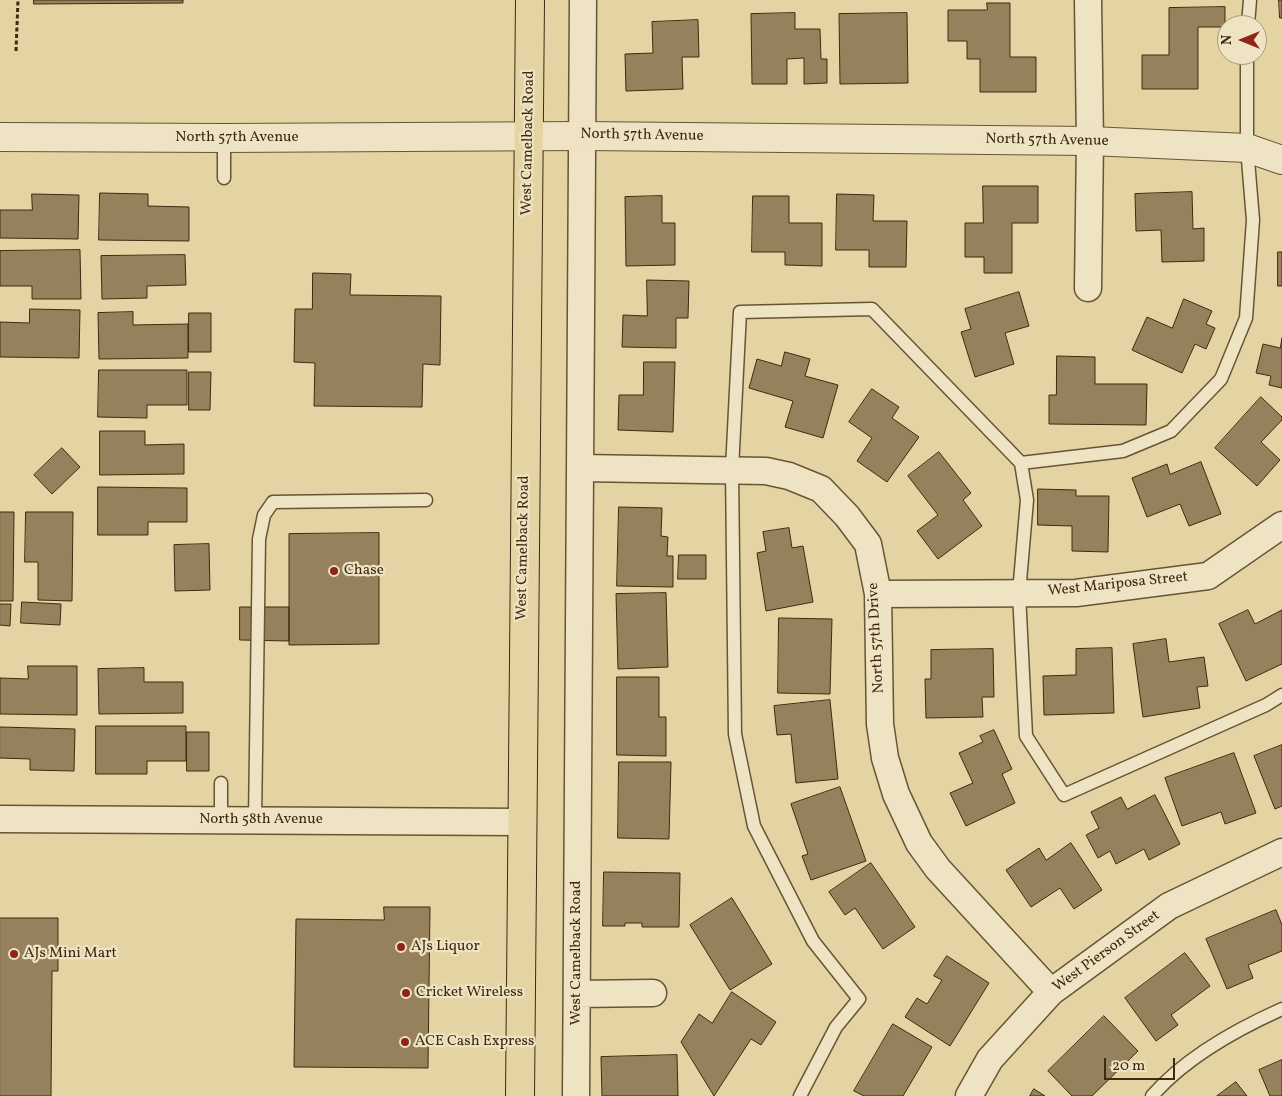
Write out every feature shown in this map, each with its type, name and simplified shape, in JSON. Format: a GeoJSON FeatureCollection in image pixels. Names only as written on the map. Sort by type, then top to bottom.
{"type":"FeatureCollection","features":[{"type":"Feature","properties":{"kind":"main road","name":"West Camelback Road"},"geometry":{"type":"LineString","coordinates":[[520,1096],[530,0]]}},
{"type":"Feature","properties":{"kind":"street","name":"West Camelback Road"},"geometry":{"type":"LineString","coordinates":[[576,1096],[583,0]]}},
{"type":"Feature","properties":{"kind":"street"},"geometry":{"type":"LineString","coordinates":[[1088,0],[1090,141],[1088,288]]}},
{"type":"Feature","properties":{"kind":"street","name":"North 57th Avenue"},"geometry":{"type":"LineString","coordinates":[[0,137],[583,136],[1090,141],[1247,148],[1282,160]]}},
{"type":"Feature","properties":{"kind":"street","name":"North 57th Drive"},"geometry":{"type":"LineString","coordinates":[[581,468],[766,471],[789,476],[821,489],[848,516],[868,544],[878,594],[880,724],[885,758],[896,794],[919,844],[938,869],[1051,992]]}},
{"type":"Feature","properties":{"kind":"street","name":"West Mariposa Street"},"geometry":{"type":"LineString","coordinates":[[878,594],[1076,593],[1208,576],[1282,525]]}},
{"type":"Feature","properties":{"kind":"street","name":"North 58th Avenue"},"geometry":{"type":"LineString","coordinates":[[0,819],[521,822]]}},
{"type":"Feature","properties":{"kind":"street","name":"West Pierson Street"},"geometry":{"type":"LineString","coordinates":[[969,1096],[990,1059],[1051,992],[1169,906],[1282,852]]}},
{"type":"Feature","properties":{"kind":"street"},"geometry":{"type":"LineString","coordinates":[[577,994],[653,993]]}},
{"type":"Feature","properties":{"kind":"lane"},"geometry":{"type":"LineString","coordinates":[[1249,15],[1250,0]]}},
{"type":"Feature","properties":{"kind":"lane"},"geometry":{"type":"LineString","coordinates":[[1021,463],[1123,451],[1171,430],[1221,379],[1246,318],[1253,220],[1247,148],[1247,65]]}},
{"type":"Feature","properties":{"kind":"lane"},"geometry":{"type":"LineString","coordinates":[[224,138],[224,178]]}},
{"type":"Feature","properties":{"kind":"lane"},"geometry":{"type":"LineString","coordinates":[[800,1096],[836,1027],[859,999],[813,942],[754,826],[735,734],[732,469],[740,312],[872,309],[1021,463],[1027,500],[1020,594],[1026,736],[1064,795],[1266,705],[1282,695]]}},
{"type":"Feature","properties":{"kind":"lane"},"geometry":{"type":"LineString","coordinates":[[255,820],[258,538],[264,515],[273,502],[426,500]]}},
{"type":"Feature","properties":{"kind":"lane"},"geometry":{"type":"LineString","coordinates":[[221,783],[221,820]]}},
{"type":"Feature","properties":{"kind":"lane"},"geometry":{"type":"LineString","coordinates":[[1152,1096],[1168,1078],[1240,1028],[1282,1009]]}},
{"type":"Feature","properties":{"kind":"path"},"geometry":{"type":"LineString","coordinates":[[16,51],[18,0]]}},
{"type":"Feature","properties":{"kind":"building"},"geometry":{"type":"Polygon","coordinates":[[[34,0],[183,0],[183,3],[34,4],[34,0]]]}},
{"type":"Feature","properties":{"kind":"building"},"geometry":{"type":"Polygon","coordinates":[[[1279,0],[1282,0],[1282,18],[1280,18],[1279,0]]]}},
{"type":"Feature","properties":{"kind":"building"},"geometry":{"type":"Polygon","coordinates":[[[987,3],[1010,3],[1010,57],[1036,57],[1036,92],[980,92],[980,59],[967,59],[967,41],[948,41],[948,10],[987,10],[987,3]]]}},
{"type":"Feature","properties":{"kind":"building"},"geometry":{"type":"Polygon","coordinates":[[[1225,7],[1225,15],[1217,15],[1217,27],[1198,27],[1198,89],[1142,89],[1142,55],[1169,55],[1169,8],[1225,7]]]}},
{"type":"Feature","properties":{"kind":"building"},"geometry":{"type":"Polygon","coordinates":[[[795,13],[795,29],[820,29],[821,59],[827,59],[827,83],[804,84],[804,58],[787,59],[787,84],[752,84],[751,14],[795,13]]]}},
{"type":"Feature","properties":{"kind":"building"},"geometry":{"type":"Polygon","coordinates":[[[907,13],[908,83],[840,84],[839,14],[907,13]]]}},
{"type":"Feature","properties":{"kind":"building"},"geometry":{"type":"Polygon","coordinates":[[[698,20],[699,57],[682,57],[683,89],[626,91],[625,54],[653,53],[652,22],[698,20]]]}},
{"type":"Feature","properties":{"kind":"building"},"geometry":{"type":"Polygon","coordinates":[[[983,186],[1038,186],[1038,223],[1012,223],[1012,273],[984,273],[984,257],[965,257],[965,223],[983,223],[983,186]]]}},
{"type":"Feature","properties":{"kind":"building"},"geometry":{"type":"Polygon","coordinates":[[[1192,192],[1193,229],[1204,228],[1204,261],[1162,262],[1161,230],[1136,231],[1135,194],[1192,192]]]}},
{"type":"Feature","properties":{"kind":"building"},"geometry":{"type":"Polygon","coordinates":[[[100,193],[148,194],[148,206],[189,207],[189,241],[99,240],[100,193]]]}},
{"type":"Feature","properties":{"kind":"building"},"geometry":{"type":"Polygon","coordinates":[[[32,194],[79,195],[78,239],[0,238],[0,210],[32,210],[32,194]]]}},
{"type":"Feature","properties":{"kind":"building"},"geometry":{"type":"Polygon","coordinates":[[[837,194],[874,195],[873,221],[907,221],[906,267],[869,267],[869,250],[836,250],[837,194]]]}},
{"type":"Feature","properties":{"kind":"building"},"geometry":{"type":"Polygon","coordinates":[[[662,196],[662,223],[675,223],[675,265],[626,266],[625,197],[662,196]]]}},
{"type":"Feature","properties":{"kind":"building"},"geometry":{"type":"Polygon","coordinates":[[[753,196],[789,196],[789,223],[822,223],[822,266],[785,265],[785,252],[752,252],[753,196]]]}},
{"type":"Feature","properties":{"kind":"building"},"geometry":{"type":"Polygon","coordinates":[[[80,250],[81,299],[32,299],[32,286],[0,286],[0,251],[80,250]]]}},
{"type":"Feature","properties":{"kind":"building"},"geometry":{"type":"Polygon","coordinates":[[[1278,252],[1282,252],[1282,286],[1278,286],[1278,252]]]}},
{"type":"Feature","properties":{"kind":"building"},"geometry":{"type":"Polygon","coordinates":[[[185,255],[186,285],[147,286],[147,298],[102,299],[101,256],[185,255]]]}},
{"type":"Feature","properties":{"kind":"building"},"geometry":{"type":"Polygon","coordinates":[[[313,273],[351,274],[350,295],[441,296],[440,365],[423,364],[422,407],[314,406],[315,363],[294,362],[295,309],[312,309],[313,273]]]}},
{"type":"Feature","properties":{"kind":"building"},"geometry":{"type":"Polygon","coordinates":[[[647,280],[689,281],[688,318],[676,318],[676,348],[622,347],[623,315],[647,316],[647,280]]]}},
{"type":"Feature","properties":{"kind":"building"},"geometry":{"type":"Polygon","coordinates":[[[1019,292],[1029,326],[1005,333],[1014,364],[975,377],[961,332],[971,329],[965,309],[1019,292]]]}},
{"type":"Feature","properties":{"kind":"building"},"geometry":{"type":"Polygon","coordinates":[[[1184,299],[1212,311],[1206,324],[1215,328],[1206,349],[1195,344],[1182,373],[1132,350],[1147,317],[1172,328],[1184,299]]]}},
{"type":"Feature","properties":{"kind":"building"},"geometry":{"type":"Polygon","coordinates":[[[30,309],[80,310],[79,358],[0,357],[0,322],[29,323],[30,309]]]}},
{"type":"Feature","properties":{"kind":"building"},"geometry":{"type":"Polygon","coordinates":[[[133,312],[133,325],[188,324],[188,358],[99,359],[98,313],[133,312]]]}},
{"type":"Feature","properties":{"kind":"building"},"geometry":{"type":"Polygon","coordinates":[[[189,313],[211,313],[211,352],[189,352],[189,313]]]}},
{"type":"Feature","properties":{"kind":"building"},"geometry":{"type":"Polygon","coordinates":[[[1282,338],[1282,388],[1269,385],[1271,376],[1256,373],[1263,344],[1280,348],[1282,338]]]}},
{"type":"Feature","properties":{"kind":"building"},"geometry":{"type":"Polygon","coordinates":[[[785,352],[810,359],[805,376],[838,385],[823,438],[785,427],[793,401],[749,388],[757,359],[781,366],[785,352]]]}},
{"type":"Feature","properties":{"kind":"building"},"geometry":{"type":"Polygon","coordinates":[[[1057,356],[1095,357],[1095,384],[1147,384],[1146,425],[1049,424],[1049,395],[1056,395],[1057,356]]]}},
{"type":"Feature","properties":{"kind":"building"},"geometry":{"type":"Polygon","coordinates":[[[644,362],[675,362],[673,432],[618,430],[619,395],[643,395],[644,362]]]}},
{"type":"Feature","properties":{"kind":"building"},"geometry":{"type":"Polygon","coordinates":[[[99,370],[187,370],[187,405],[147,405],[147,418],[98,417],[99,370]]]}},
{"type":"Feature","properties":{"kind":"building"},"geometry":{"type":"Polygon","coordinates":[[[189,372],[211,372],[210,410],[189,410],[189,372]]]}},
{"type":"Feature","properties":{"kind":"building"},"geometry":{"type":"Polygon","coordinates":[[[872,389],[899,407],[892,418],[919,437],[887,482],[857,461],[872,438],[849,422],[872,389]]]}},
{"type":"Feature","properties":{"kind":"building"},"geometry":{"type":"Polygon","coordinates":[[[1261,397],[1282,417],[1282,420],[1261,442],[1280,460],[1257,486],[1215,448],[1261,397]]]}},
{"type":"Feature","properties":{"kind":"building"},"geometry":{"type":"Polygon","coordinates":[[[100,431],[145,431],[145,445],[184,444],[184,474],[100,475],[100,431]]]}},
{"type":"Feature","properties":{"kind":"building"},"geometry":{"type":"Polygon","coordinates":[[[62,448],[80,467],[52,494],[34,475],[62,448]]]}},
{"type":"Feature","properties":{"kind":"building"},"geometry":{"type":"Polygon","coordinates":[[[939,452],[971,493],[963,500],[982,526],[938,559],[917,531],[938,515],[908,476],[939,452]]]}},
{"type":"Feature","properties":{"kind":"building"},"geometry":{"type":"Polygon","coordinates":[[[1201,462],[1221,514],[1189,526],[1180,504],[1147,517],[1132,478],[1167,464],[1170,474],[1201,462]]]}},
{"type":"Feature","properties":{"kind":"building"},"geometry":{"type":"Polygon","coordinates":[[[98,487],[187,488],[187,522],[148,522],[148,535],[98,535],[98,487]]]}},
{"type":"Feature","properties":{"kind":"building"},"geometry":{"type":"Polygon","coordinates":[[[1038,489],[1076,490],[1076,496],[1109,496],[1108,552],[1072,551],[1072,526],[1038,525],[1038,489]]]}},
{"type":"Feature","properties":{"kind":"building"},"geometry":{"type":"Polygon","coordinates":[[[619,507],[662,508],[661,536],[668,537],[667,556],[673,556],[673,587],[617,586],[619,507]]]}},
{"type":"Feature","properties":{"kind":"building"},"geometry":{"type":"Polygon","coordinates":[[[0,512],[14,512],[13,601],[0,601],[0,512]]]}},
{"type":"Feature","properties":{"kind":"building"},"geometry":{"type":"Polygon","coordinates":[[[26,512],[73,512],[72,601],[38,600],[38,562],[25,562],[26,512]]]}},
{"type":"Feature","properties":{"kind":"building"},"geometry":{"type":"Polygon","coordinates":[[[789,528],[792,548],[803,546],[813,602],[766,611],[757,553],[766,551],[763,532],[789,528]]]}},
{"type":"Feature","properties":{"kind":"building","name":"Chase"},"geometry":{"type":"Polygon","coordinates":[[[379,533],[379,644],[289,645],[289,534],[379,533]]]}},
{"type":"Feature","properties":{"kind":"building"},"geometry":{"type":"Polygon","coordinates":[[[209,544],[210,590],[175,591],[174,545],[209,544]]]}},
{"type":"Feature","properties":{"kind":"building"},"geometry":{"type":"Polygon","coordinates":[[[679,555],[706,555],[706,579],[678,579],[679,555]]]}},
{"type":"Feature","properties":{"kind":"building"},"geometry":{"type":"Polygon","coordinates":[[[666,593],[668,667],[618,669],[616,594],[666,593]]]}},
{"type":"Feature","properties":{"kind":"building"},"geometry":{"type":"Polygon","coordinates":[[[22,602],[61,604],[60,625],[21,623],[22,602]]]}},
{"type":"Feature","properties":{"kind":"building"},"geometry":{"type":"Polygon","coordinates":[[[0,604],[11,604],[10,626],[0,625],[0,604]]]}},
{"type":"Feature","properties":{"kind":"building"},"geometry":{"type":"Polygon","coordinates":[[[240,607],[289,607],[289,641],[240,640],[240,607]]]}},
{"type":"Feature","properties":{"kind":"building"},"geometry":{"type":"Polygon","coordinates":[[[1248,610],[1255,624],[1282,610],[1282,664],[1246,681],[1219,624],[1248,610]]]}},
{"type":"Feature","properties":{"kind":"building"},"geometry":{"type":"Polygon","coordinates":[[[779,618],[832,619],[830,694],[778,693],[779,618]]]}},
{"type":"Feature","properties":{"kind":"building"},"geometry":{"type":"Polygon","coordinates":[[[1166,639],[1169,662],[1204,657],[1208,686],[1197,687],[1200,708],[1143,717],[1133,644],[1166,639]]]}},
{"type":"Feature","properties":{"kind":"building"},"geometry":{"type":"Polygon","coordinates":[[[1112,648],[1114,713],[1044,715],[1043,676],[1076,675],[1076,649],[1112,648]]]}},
{"type":"Feature","properties":{"kind":"building"},"geometry":{"type":"Polygon","coordinates":[[[993,649],[994,697],[982,697],[983,717],[926,718],[925,679],[931,679],[931,650],[993,649]]]}},
{"type":"Feature","properties":{"kind":"building"},"geometry":{"type":"Polygon","coordinates":[[[28,666],[77,666],[77,715],[0,714],[0,678],[28,679],[28,666]]]}},
{"type":"Feature","properties":{"kind":"building"},"geometry":{"type":"Polygon","coordinates":[[[144,668],[144,682],[183,682],[183,713],[99,714],[98,669],[144,668]]]}},
{"type":"Feature","properties":{"kind":"building"},"geometry":{"type":"Polygon","coordinates":[[[617,677],[659,677],[659,717],[666,717],[666,756],[617,755],[617,677]]]}},
{"type":"Feature","properties":{"kind":"building"},"geometry":{"type":"Polygon","coordinates":[[[830,700],[838,779],[796,783],[791,734],[777,735],[774,706],[830,700]]]}},
{"type":"Feature","properties":{"kind":"building"},"geometry":{"type":"Polygon","coordinates":[[[96,726],[186,726],[186,761],[147,761],[147,774],[96,774],[96,726]]]}},
{"type":"Feature","properties":{"kind":"building"},"geometry":{"type":"Polygon","coordinates":[[[0,727],[75,729],[74,771],[30,770],[30,759],[0,758],[0,727]]]}},
{"type":"Feature","properties":{"kind":"building"},"geometry":{"type":"Polygon","coordinates":[[[994,730],[1012,769],[1002,774],[1015,803],[966,826],[950,793],[973,783],[959,753],[983,742],[980,736],[994,730]]]}},
{"type":"Feature","properties":{"kind":"building"},"geometry":{"type":"Polygon","coordinates":[[[187,732],[209,732],[209,771],[187,771],[187,732]]]}},
{"type":"Feature","properties":{"kind":"building"},"geometry":{"type":"Polygon","coordinates":[[[1282,745],[1282,806],[1275,809],[1254,756],[1282,745]]]}},
{"type":"Feature","properties":{"kind":"building"},"geometry":{"type":"Polygon","coordinates":[[[1234,753],[1256,813],[1225,824],[1221,812],[1182,826],[1165,778],[1234,753]]]}},
{"type":"Feature","properties":{"kind":"building"},"geometry":{"type":"Polygon","coordinates":[[[619,762],[671,762],[669,839],[618,838],[619,762]]]}},
{"type":"Feature","properties":{"kind":"building"},"geometry":{"type":"Polygon","coordinates":[[[840,787],[866,861],[811,880],[802,856],[808,854],[791,804],[840,787]]]}},
{"type":"Feature","properties":{"kind":"building"},"geometry":{"type":"Polygon","coordinates":[[[1155,795],[1180,844],[1149,860],[1144,849],[1116,864],[1110,851],[1098,858],[1086,835],[1099,828],[1091,812],[1121,797],[1127,809],[1155,795]]]}},
{"type":"Feature","properties":{"kind":"building"},"geometry":{"type":"Polygon","coordinates":[[[1071,843],[1102,890],[1074,909],[1060,888],[1031,907],[1006,870],[1039,848],[1046,860],[1071,843]]]}},
{"type":"Feature","properties":{"kind":"building"},"geometry":{"type":"Polygon","coordinates":[[[871,863],[915,927],[883,949],[855,908],[845,915],[829,892],[871,863]]]}},
{"type":"Feature","properties":{"kind":"building"},"geometry":{"type":"Polygon","coordinates":[[[604,872],[680,873],[679,927],[642,927],[642,923],[625,923],[625,926],[603,926],[604,872]]]}},
{"type":"Feature","properties":{"kind":"building"},"geometry":{"type":"Polygon","coordinates":[[[732,898],[772,964],[730,990],[690,925],[732,898]]]}},
{"type":"Feature","properties":{"kind":"building"},"geometry":{"type":"Polygon","coordinates":[[[384,907],[430,907],[428,1068],[294,1067],[296,919],[384,920],[384,907]]]}},
{"type":"Feature","properties":{"kind":"building"},"geometry":{"type":"Polygon","coordinates":[[[1276,910],[1282,925],[1282,951],[1248,965],[1253,978],[1227,989],[1206,939],[1276,910]]]}},
{"type":"Feature","properties":{"kind":"building"},"geometry":{"type":"Polygon","coordinates":[[[0,918],[58,918],[58,971],[52,971],[51,1096],[0,1096],[0,918]]]}},
{"type":"Feature","properties":{"kind":"building"},"geometry":{"type":"Polygon","coordinates":[[[1185,953],[1210,986],[1171,1015],[1178,1025],[1156,1041],[1125,998],[1185,953]]]}},
{"type":"Feature","properties":{"kind":"building"},"geometry":{"type":"Polygon","coordinates":[[[947,956],[989,983],[950,1046],[905,1017],[917,998],[927,1004],[942,980],[934,976],[947,956]]]}},
{"type":"Feature","properties":{"kind":"building"},"geometry":{"type":"Polygon","coordinates":[[[732,992],[776,1022],[761,1045],[751,1039],[714,1096],[681,1042],[699,1014],[712,1023],[732,992]]]}},
{"type":"Feature","properties":{"kind":"building"},"geometry":{"type":"Polygon","coordinates":[[[1104,1016],[1138,1051],[1092,1096],[1072,1096],[1048,1071],[1104,1016]]]}},
{"type":"Feature","properties":{"kind":"building"},"geometry":{"type":"Polygon","coordinates":[[[893,1024],[932,1047],[903,1096],[864,1096],[854,1091],[893,1024]]]}},
{"type":"Feature","properties":{"kind":"building"},"geometry":{"type":"Polygon","coordinates":[[[677,1055],[678,1096],[602,1096],[601,1057],[677,1055]]]}},
{"type":"Feature","properties":{"kind":"building"},"geometry":{"type":"Polygon","coordinates":[[[1282,1060],[1282,1096],[1270,1096],[1259,1070],[1282,1060]]]}},
{"type":"Feature","properties":{"kind":"building"},"geometry":{"type":"Polygon","coordinates":[[[1236,1082],[1247,1096],[1217,1096],[1236,1082]]]}},
{"type":"Feature","properties":{"kind":"building"},"geometry":{"type":"Polygon","coordinates":[[[1034,1089],[1045,1096],[1030,1096],[1034,1089]]]}},
{"type":"Feature","properties":{"kind":"place","name":"Chase"},"geometry":{"type":"Point","coordinates":[334,571]}},
{"type":"Feature","properties":{"kind":"place","name":"AJs Liquor"},"geometry":{"type":"Point","coordinates":[401,947]}},
{"type":"Feature","properties":{"kind":"place","name":"AJs Mini Mart"},"geometry":{"type":"Point","coordinates":[14,954]}},
{"type":"Feature","properties":{"kind":"place","name":"Cricket Wireless"},"geometry":{"type":"Point","coordinates":[406,993]}},
{"type":"Feature","properties":{"kind":"place","name":"ACE Cash Express"},"geometry":{"type":"Point","coordinates":[405,1042]}}]}
